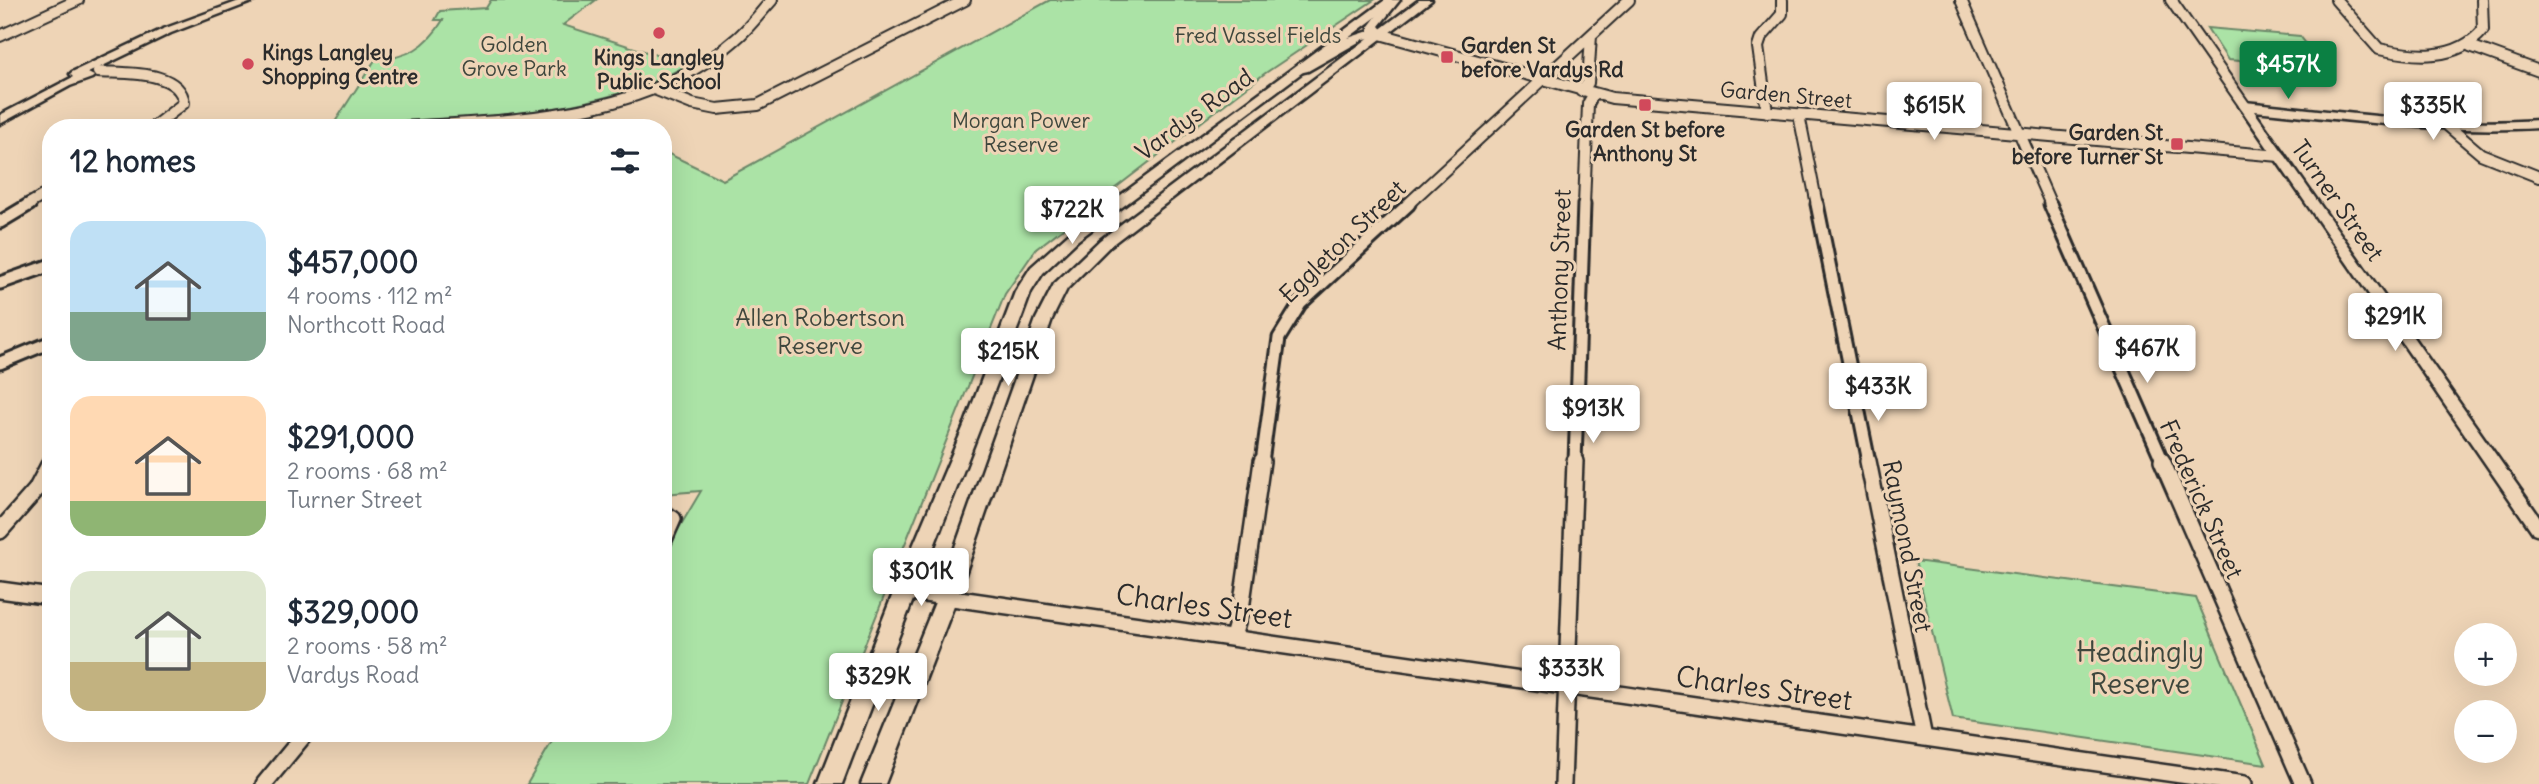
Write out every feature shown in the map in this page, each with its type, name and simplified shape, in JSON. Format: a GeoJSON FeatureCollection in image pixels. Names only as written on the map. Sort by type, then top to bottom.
{"type":"FeatureCollection","features":[{"type":"Feature","properties":{"kind":"main road","name":"Vardys Road"},"geometry":{"type":"LineString","coordinates":[[830,784],[904,590],[957,466],[1029,280],[1073,237],[1394,0]]}},
{"type":"Feature","properties":{"kind":"main road","name":"Vardys Road"},"geometry":{"type":"LineString","coordinates":[[873,784],[948,595],[1044,319],[1060,287],[1105,243],[1426,0]]}},
{"type":"Feature","properties":{"kind":"street"},"geometry":{"type":"LineString","coordinates":[[2,35],[78,0]]}},
{"type":"Feature","properties":{"kind":"street"},"geometry":{"type":"LineString","coordinates":[[0,121],[167,31],[253,0]]}},
{"type":"Feature","properties":{"kind":"street"},"geometry":{"type":"LineString","coordinates":[[493,119],[583,108],[654,89],[709,61],[734,44],[772,0]]}},
{"type":"Feature","properties":{"kind":"street"},"geometry":{"type":"LineString","coordinates":[[654,89],[707,109],[750,107],[768,101],[965,0]]}},
{"type":"Feature","properties":{"kind":"street"},"geometry":{"type":"LineString","coordinates":[[1380,34],[1374,31],[1374,26],[1394,0]]}},
{"type":"Feature","properties":{"kind":"street","name":"Eggleton Street"},"geometry":{"type":"LineString","coordinates":[[1233,637],[1241,609],[1279,338],[1300,304],[1629,0]]}},
{"type":"Feature","properties":{"kind":"street"},"geometry":{"type":"LineString","coordinates":[[1768,112],[1758,47],[1761,38],[1782,14],[1782,0]]}},
{"type":"Feature","properties":{"kind":"street","name":"Frederick Street"},"geometry":{"type":"LineString","coordinates":[[1961,0],[2303,784]]}},
{"type":"Feature","properties":{"kind":"street","name":"Turner Street"},"geometry":{"type":"LineString","coordinates":[[2171,0],[2539,529]]}},
{"type":"Feature","properties":{"kind":"street"},"geometry":{"type":"LineString","coordinates":[[2336,0],[2379,49],[2439,54],[2470,46],[2539,71]]}},
{"type":"Feature","properties":{"kind":"street"},"geometry":{"type":"LineString","coordinates":[[2470,46],[2483,30],[2482,0]]}},
{"type":"Feature","properties":{"kind":"street"},"geometry":{"type":"LineString","coordinates":[[1294,73],[1314,66],[1361,36],[1371,32],[1380,34]]}},
{"type":"Feature","properties":{"kind":"street","name":"Garden Street"},"geometry":{"type":"LineString","coordinates":[[1380,34],[1587,93],[1799,115],[2280,156]]}},
{"type":"Feature","properties":{"kind":"street","name":"Anthony Street"},"geometry":{"type":"LineString","coordinates":[[1563,784],[1591,35]]}},
{"type":"Feature","properties":{"kind":"street"},"geometry":{"type":"LineString","coordinates":[[97,70],[169,81],[181,86],[184,103],[164,119]]}},
{"type":"Feature","properties":{"kind":"street"},"geometry":{"type":"LineString","coordinates":[[2248,110],[2448,126],[2539,124]]}},
{"type":"Feature","properties":{"kind":"street","name":"Raymond Street"},"geometry":{"type":"LineString","coordinates":[[1799,115],[1924,738]]}},
{"type":"Feature","properties":{"kind":"street"},"geometry":{"type":"LineString","coordinates":[[2448,126],[2482,154],[2539,177]]}},
{"type":"Feature","properties":{"kind":"street"},"geometry":{"type":"LineString","coordinates":[[0,222],[42,196]]}},
{"type":"Feature","properties":{"kind":"street"},"geometry":{"type":"LineString","coordinates":[[0,282],[42,268]]}},
{"type":"Feature","properties":{"kind":"street"},"geometry":{"type":"LineString","coordinates":[[0,363],[42,346]]}},
{"type":"Feature","properties":{"kind":"street"},"geometry":{"type":"LineString","coordinates":[[0,531],[36,490],[42,478]]}},
{"type":"Feature","properties":{"kind":"street"},"geometry":{"type":"LineString","coordinates":[[0,590],[42,596]]}},
{"type":"Feature","properties":{"kind":"street","name":"Charles Street"},"geometry":{"type":"LineString","coordinates":[[904,590],[2244,784]]}},
{"type":"Feature","properties":{"kind":"street"},"geometry":{"type":"LineString","coordinates":[[264,784],[299,742]]}},
{"type":"Feature","properties":{"kind":"green space","name":"Golden Grove Park"},"geometry":{"type":"Polygon","coordinates":[[[491,0],[596,0],[563,25],[687,65],[647,84],[560,107],[468,118],[337,119],[375,60],[397,57],[415,50],[437,30],[443,20],[435,20],[440,11],[486,8],[491,0]]]}},
{"type":"Feature","properties":{"kind":"green space","name":"Allen Robertson Reserve"},"geometry":{"type":"Polygon","coordinates":[[[1050,0],[1374,0],[1264,74],[1036,249],[1005,294],[809,784],[527,784],[552,742],[672,742],[672,540],[701,491],[672,493],[672,155],[723,180],[1050,0]]]}},
{"type":"Feature","properties":{"kind":"green space"},"geometry":{"type":"Polygon","coordinates":[[[2207,28],[2300,36],[2325,68],[2228,60],[2207,28]]]}},
{"type":"Feature","properties":{"kind":"green space"},"geometry":{"type":"Polygon","coordinates":[[[590,115],[598,119],[565,119],[590,115]]]}},
{"type":"Feature","properties":{"kind":"green space","name":"Headingly Reserve"},"geometry":{"type":"Polygon","coordinates":[[[1915,561],[2196,598],[2266,764],[1953,719],[1915,561]]]}},
{"type":"Feature","properties":{"kind":"place","name":"Kings Langley Public School"},"geometry":{"type":"Point","coordinates":[659,33]}},
{"type":"Feature","properties":{"kind":"place","name":"Garden St before Vardys Rd"},"geometry":{"type":"Point","coordinates":[1447,57]}},
{"type":"Feature","properties":{"kind":"place","name":"Kings Langley Shopping Centre"},"geometry":{"type":"Point","coordinates":[248,64]}},
{"type":"Feature","properties":{"kind":"place","name":"Garden St before Anthony St"},"geometry":{"type":"Point","coordinates":[1645,105]}},
{"type":"Feature","properties":{"kind":"place","name":"Garden St before Turner St"},"geometry":{"type":"Point","coordinates":[2177,144]}},
{"type":"Feature","properties":{"kind":"park label","name":"Fred Vassel Fields"},"geometry":{"type":"Point","coordinates":[1258,35]}},
{"type":"Feature","properties":{"kind":"park label","name":"Morgan Power Reserve"},"geometry":{"type":"Point","coordinates":[1021,132]}}]}
